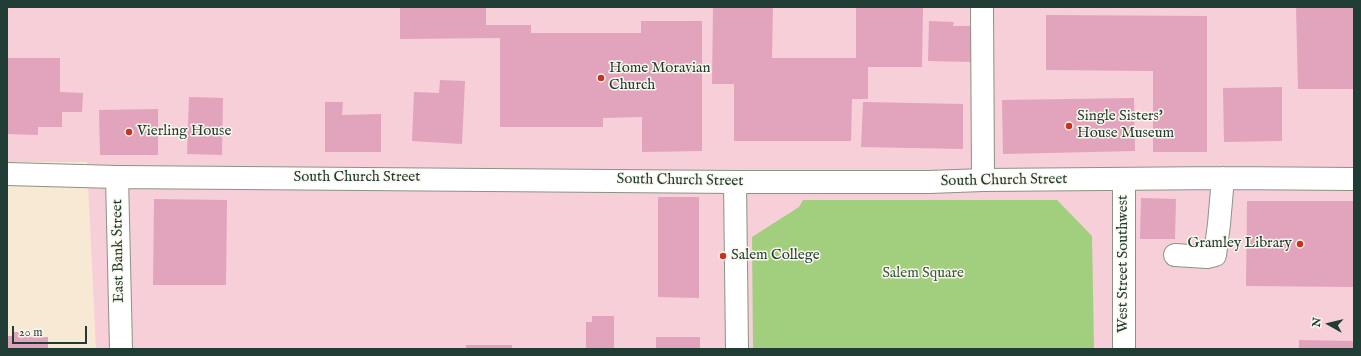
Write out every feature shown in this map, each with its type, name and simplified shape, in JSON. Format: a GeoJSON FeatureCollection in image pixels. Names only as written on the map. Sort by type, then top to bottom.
{"type":"FeatureCollection","features":[{"type":"Feature","properties":{"kind":"street"},"geometry":{"type":"LineString","coordinates":[[982,7],[983,180]]}},
{"type":"Feature","properties":{"kind":"street","name":"South Church Street"},"geometry":{"type":"LineString","coordinates":[[7,174],[117,177],[736,182],[929,182],[983,180],[1223,178],[1354,179]]}},
{"type":"Feature","properties":{"kind":"street","name":"East Bank Street"},"geometry":{"type":"LineString","coordinates":[[117,177],[121,349]]}},
{"type":"Feature","properties":{"kind":"street"},"geometry":{"type":"LineString","coordinates":[[1175,255],[1207,257],[1215,255],[1223,178]]}},
{"type":"Feature","properties":{"kind":"street","name":"West Street Southwest"},"geometry":{"type":"LineString","coordinates":[[1124,179],[1124,349]]}},
{"type":"Feature","properties":{"kind":"street"},"geometry":{"type":"LineString","coordinates":[[736,182],[737,349]]}},
{"type":"Feature","properties":{"kind":"shaded area","name":"Salem College"},"geometry":{"type":"Polygon","coordinates":[[[7,7],[1354,7],[1354,349],[96,349],[87,162],[7,162],[7,7]]]}},
{"type":"Feature","properties":{"kind":"green space","name":"Salem Square"},"geometry":{"type":"Polygon","coordinates":[[[803,200],[1057,200],[1092,236],[1093,349],[753,349],[752,237],[799,207],[803,200]]]}},
{"type":"Feature","properties":{"kind":"building","name":"Home Moravian Church"},"geometry":{"type":"Polygon","coordinates":[[[400,7],[486,7],[486,25],[531,25],[531,33],[641,33],[641,21],[702,21],[702,151],[642,152],[642,117],[603,118],[603,127],[500,127],[500,38],[400,39],[400,7]]]}},
{"type":"Feature","properties":{"kind":"building"},"geometry":{"type":"Polygon","coordinates":[[[713,7],[773,7],[772,58],[856,58],[856,7],[923,7],[922,67],[868,67],[868,99],[852,99],[851,141],[734,141],[734,84],[712,84],[713,7]]]}},
{"type":"Feature","properties":{"kind":"building"},"geometry":{"type":"Polygon","coordinates":[[[1296,7],[1354,7],[1354,89],[1298,89],[1296,7]]]}},
{"type":"Feature","properties":{"kind":"building"},"geometry":{"type":"Polygon","coordinates":[[[1046,15],[1207,16],[1207,152],[1153,152],[1153,71],[1046,70],[1046,15]]]}},
{"type":"Feature","properties":{"kind":"building"},"geometry":{"type":"Polygon","coordinates":[[[929,21],[954,22],[953,26],[973,26],[972,62],[928,61],[929,21]]]}},
{"type":"Feature","properties":{"kind":"building"},"geometry":{"type":"Polygon","coordinates":[[[7,58],[60,58],[60,92],[83,93],[82,112],[62,112],[62,127],[38,127],[38,135],[7,134],[7,58]]]}},
{"type":"Feature","properties":{"kind":"building"},"geometry":{"type":"Polygon","coordinates":[[[440,80],[465,81],[462,144],[412,141],[414,92],[439,93],[440,80]]]}},
{"type":"Feature","properties":{"kind":"building"},"geometry":{"type":"Polygon","coordinates":[[[1282,87],[1282,141],[1224,142],[1223,88],[1282,87]]]}},
{"type":"Feature","properties":{"kind":"building"},"geometry":{"type":"Polygon","coordinates":[[[189,97],[223,98],[222,155],[187,154],[189,97]]]}},
{"type":"Feature","properties":{"kind":"building","name":"Single Sisters' House Museum"},"geometry":{"type":"Polygon","coordinates":[[[1134,98],[1135,151],[1003,154],[1002,100],[1134,98]]]}},
{"type":"Feature","properties":{"kind":"building"},"geometry":{"type":"Polygon","coordinates":[[[325,102],[343,102],[342,115],[381,114],[381,152],[325,152],[325,102]]]}},
{"type":"Feature","properties":{"kind":"building"},"geometry":{"type":"Polygon","coordinates":[[[863,102],[963,104],[963,149],[861,147],[863,102]]]}},
{"type":"Feature","properties":{"kind":"building","name":"Vierling House"},"geometry":{"type":"Polygon","coordinates":[[[158,109],[158,155],[100,155],[99,110],[158,109]]]}},
{"type":"Feature","properties":{"kind":"building"},"geometry":{"type":"Polygon","coordinates":[[[658,197],[699,197],[699,298],[658,297],[658,197]]]}},
{"type":"Feature","properties":{"kind":"building"},"geometry":{"type":"Polygon","coordinates":[[[1141,198],[1176,199],[1175,239],[1140,239],[1141,198]]]}},
{"type":"Feature","properties":{"kind":"building"},"geometry":{"type":"Polygon","coordinates":[[[154,199],[227,200],[226,285],[153,285],[154,199]]]}},
{"type":"Feature","properties":{"kind":"building","name":"Gramley Library"},"geometry":{"type":"Polygon","coordinates":[[[1247,201],[1354,201],[1354,287],[1246,286],[1247,201]]]}},
{"type":"Feature","properties":{"kind":"building"},"geometry":{"type":"Polygon","coordinates":[[[592,316],[614,316],[614,349],[586,349],[586,322],[592,322],[592,316]]]}},
{"type":"Feature","properties":{"kind":"building"},"geometry":{"type":"Polygon","coordinates":[[[12,332],[28,332],[28,337],[48,337],[48,349],[7,349],[7,336],[13,336],[12,332]]]}},
{"type":"Feature","properties":{"kind":"building"},"geometry":{"type":"Polygon","coordinates":[[[656,337],[700,337],[700,349],[656,349],[656,337]]]}},
{"type":"Feature","properties":{"kind":"building"},"geometry":{"type":"Polygon","coordinates":[[[1299,340],[1354,341],[1353,349],[1299,349],[1299,340]]]}},
{"type":"Feature","properties":{"kind":"building"},"geometry":{"type":"Polygon","coordinates":[[[466,345],[512,345],[512,349],[466,349],[466,345]]]}},
{"type":"Feature","properties":{"kind":"place","name":"Home Moravian Church"},"geometry":{"type":"Point","coordinates":[601,78]}},
{"type":"Feature","properties":{"kind":"place","name":"Single Sisters' House Museum"},"geometry":{"type":"Point","coordinates":[1069,126]}},
{"type":"Feature","properties":{"kind":"place","name":"Vierling House"},"geometry":{"type":"Point","coordinates":[129,132]}},
{"type":"Feature","properties":{"kind":"place","name":"Gramley Library"},"geometry":{"type":"Point","coordinates":[1300,244]}},
{"type":"Feature","properties":{"kind":"place","name":"Salem College"},"geometry":{"type":"Point","coordinates":[723,256]}}]}
